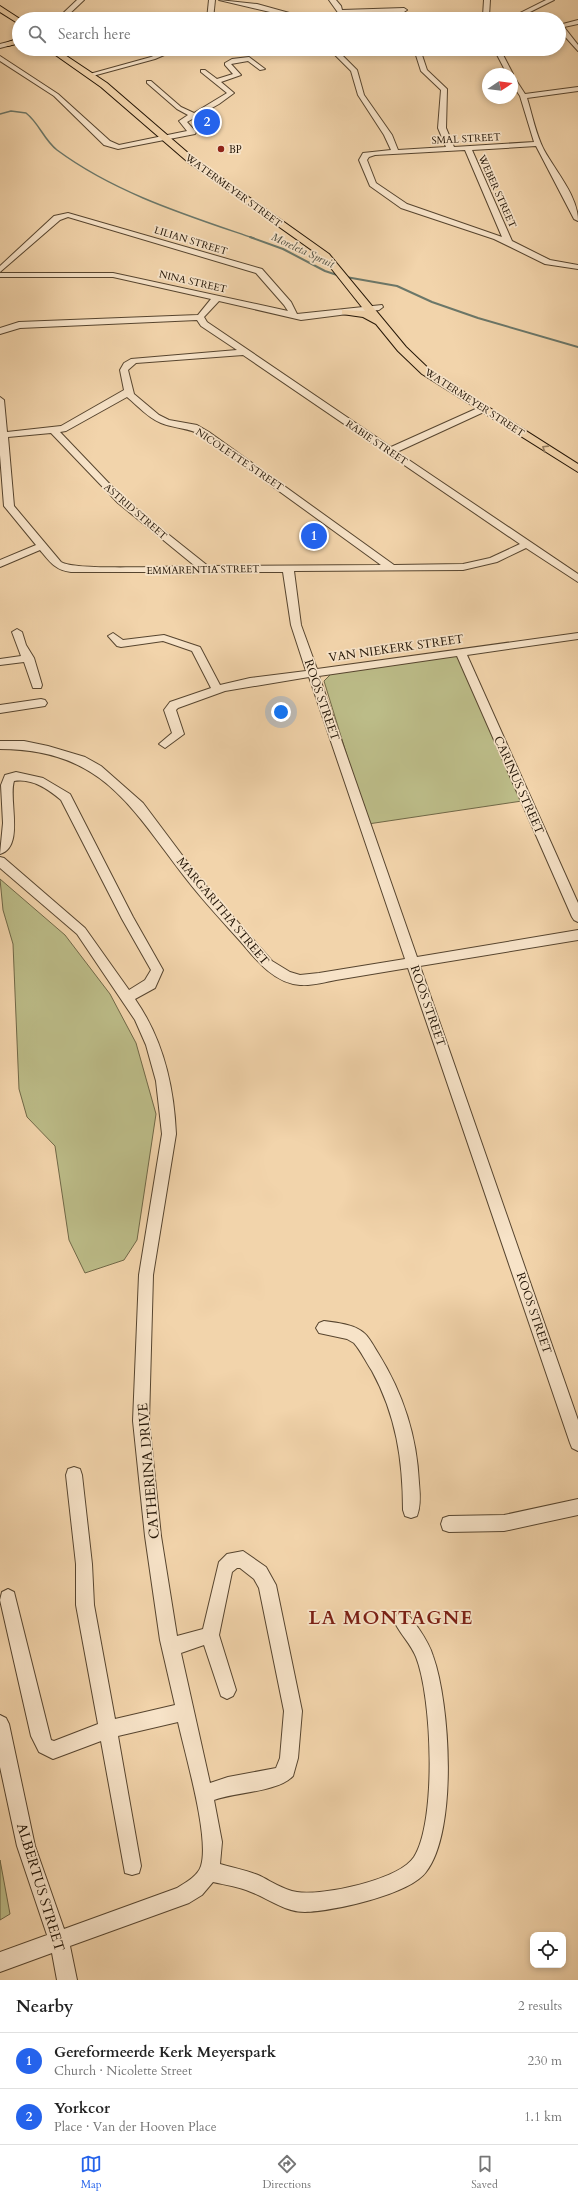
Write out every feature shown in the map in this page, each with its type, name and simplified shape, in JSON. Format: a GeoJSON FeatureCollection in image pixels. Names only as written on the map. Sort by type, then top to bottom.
{"type":"FeatureCollection","features":[{"type":"Feature","properties":{"kind":"main road"},"geometry":{"type":"LineString","coordinates":[[0,8],[12,17]]}},
{"type":"Feature","properties":{"kind":"main road"},"geometry":{"type":"LineString","coordinates":[[0,16],[12,24]]}},
{"type":"Feature","properties":{"kind":"main road","name":"WATERMEYER STREET"},"geometry":{"type":"LineString","coordinates":[[63,56],[93,74]]}},
{"type":"Feature","properties":{"kind":"main road","name":"WATERMEYER STREET"},"geometry":{"type":"LineString","coordinates":[[70,56],[169,137],[324,246],[350,272],[363,288],[380,323],[402,349],[426,372],[578,469]]}},
{"type":"Feature","properties":{"kind":"main road","name":"WATERMEYER STREET"},"geometry":{"type":"LineString","coordinates":[[169,137],[192,161],[313,246],[338,270],[362,300],[374,308],[409,345],[436,369],[578,458]]}},
{"type":"Feature","properties":{"kind":"main road"},"geometry":{"type":"LineString","coordinates":[[345,312],[354,308],[362,300]]}},
{"type":"Feature","properties":{"kind":"main road"},"geometry":{"type":"LineString","coordinates":[[345,312],[366,314],[380,323]]}},
{"type":"Feature","properties":{"kind":"street"},"geometry":{"type":"LineString","coordinates":[[72,8],[77,0]]}},
{"type":"Feature","properties":{"kind":"street"},"geometry":{"type":"LineString","coordinates":[[68,12],[81,0]]}},
{"type":"Feature","properties":{"kind":"street"},"geometry":{"type":"LineString","coordinates":[[211,12],[212,2],[222,0],[274,9]]}},
{"type":"Feature","properties":{"kind":"street"},"geometry":{"type":"LineString","coordinates":[[232,0],[262,5],[284,12]]}},
{"type":"Feature","properties":{"kind":"street"},"geometry":{"type":"LineString","coordinates":[[332,0],[338,5],[339,12],[404,7],[405,12]]}},
{"type":"Feature","properties":{"kind":"street"},"geometry":{"type":"LineString","coordinates":[[486,12],[487,0]]}},
{"type":"Feature","properties":{"kind":"street"},"geometry":{"type":"LineString","coordinates":[[526,12],[551,0]]}},
{"type":"Feature","properties":{"kind":"street"},"geometry":{"type":"LineString","coordinates":[[566,24],[578,22]]}},
{"type":"Feature","properties":{"kind":"street"},"geometry":{"type":"LineString","coordinates":[[566,34],[578,49]]}},
{"type":"Feature","properties":{"kind":"street"},"geometry":{"type":"LineString","coordinates":[[93,74],[158,56]]}},
{"type":"Feature","properties":{"kind":"street"},"geometry":{"type":"LineString","coordinates":[[339,56],[354,70],[361,95],[388,135],[395,152]]}},
{"type":"Feature","properties":{"kind":"street"},"geometry":{"type":"LineString","coordinates":[[419,56],[424,71],[444,89],[442,128],[451,149]]}},
{"type":"Feature","properties":{"kind":"street"},"geometry":{"type":"LineString","coordinates":[[501,56],[507,68]]}},
{"type":"Feature","properties":{"kind":"street"},"geometry":{"type":"LineString","coordinates":[[0,58],[56,95],[109,145],[124,146],[192,132],[182,122],[218,103],[230,93],[203,71]]}},
{"type":"Feature","properties":{"kind":"street"},"geometry":{"type":"LineString","coordinates":[[216,81],[238,75],[227,64],[232,61],[248,59],[262,69]]}},
{"type":"Feature","properties":{"kind":"street"},"geometry":{"type":"LineString","coordinates":[[150,82],[179,108],[193,115]]}},
{"type":"Feature","properties":{"kind":"street"},"geometry":{"type":"LineString","coordinates":[[518,88],[523,96],[539,144],[578,220]]}},
{"type":"Feature","properties":{"kind":"street"},"geometry":{"type":"LineString","coordinates":[[523,96],[578,89]]}},
{"type":"Feature","properties":{"kind":"street","name":"SMAL STREET"},"geometry":{"type":"LineString","coordinates":[[509,242],[407,207],[375,186],[368,175],[363,158],[371,154],[395,152],[539,144]]}},
{"type":"Feature","properties":{"kind":"street","name":"WEBER STREET"},"geometry":{"type":"LineString","coordinates":[[468,148],[509,242]]}},
{"type":"Feature","properties":{"kind":"street"},"geometry":{"type":"LineString","coordinates":[[568,200],[578,198]]}},
{"type":"Feature","properties":{"kind":"street","name":"LILIAN STREET"},"geometry":{"type":"LineString","coordinates":[[0,270],[61,216],[68,215],[258,271],[288,304],[294,316]]}},
{"type":"Feature","properties":{"kind":"street"},"geometry":{"type":"LineString","coordinates":[[509,242],[548,262],[578,267]]}},
{"type":"Feature","properties":{"kind":"street","name":"NINA STREET"},"geometry":{"type":"LineString","coordinates":[[0,275],[111,274],[294,316],[310,317],[374,308]]}},
{"type":"Feature","properties":{"kind":"street"},"geometry":{"type":"LineString","coordinates":[[0,331],[19,325],[200,317],[217,298]]}},
{"type":"Feature","properties":{"kind":"street","name":"RABIE STREET"},"geometry":{"type":"LineString","coordinates":[[200,317],[204,324],[578,579]]}},
{"type":"Feature","properties":{"kind":"street"},"geometry":{"type":"LineString","coordinates":[[3,435],[54,431],[72,426],[128,392],[124,370],[127,365],[134,361],[245,352]]}},
{"type":"Feature","properties":{"kind":"street","name":"NICOLETTE STREET"},"geometry":{"type":"LineString","coordinates":[[128,392],[133,399],[159,419],[166,422],[194,427],[206,434],[390,567]]}},
{"type":"Feature","properties":{"kind":"street","name":"EMMARENTIA STREET"},"geometry":{"type":"LineString","coordinates":[[0,400],[10,506],[57,564],[63,568],[454,568],[474,566],[493,560],[528,544]]}},
{"type":"Feature","properties":{"kind":"street"},"geometry":{"type":"LineString","coordinates":[[390,451],[483,409]]}},
{"type":"Feature","properties":{"kind":"street","name":"ASTRID STREET"},"geometry":{"type":"LineString","coordinates":[[54,431],[122,501],[205,569]]}},
{"type":"Feature","properties":{"kind":"street"},"geometry":{"type":"LineString","coordinates":[[0,564],[42,546]]}},
{"type":"Feature","properties":{"kind":"street","name":"ROOS STREET"},"geometry":{"type":"LineString","coordinates":[[288,568],[296,624],[578,1443]]}},
{"type":"Feature","properties":{"kind":"street"},"geometry":{"type":"LineString","coordinates":[[17,632],[18,642],[35,671],[37,685]]}},
{"type":"Feature","properties":{"kind":"street"},"geometry":{"type":"LineString","coordinates":[[113,636],[121,644],[158,638],[173,640],[192,647],[199,652],[210,681],[217,690]]}},
{"type":"Feature","properties":{"kind":"street","name":"VAN NIEKERK STREET"},"geometry":{"type":"LineString","coordinates":[[165,744],[178,734],[170,710],[171,707],[217,690],[250,682],[578,636]]}},
{"type":"Feature","properties":{"kind":"street","name":"CARINUS STREET"},"geometry":{"type":"LineString","coordinates":[[460,652],[578,917]]}},
{"type":"Feature","properties":{"kind":"street"},"geometry":{"type":"LineString","coordinates":[[0,662],[28,658]]}},
{"type":"Feature","properties":{"kind":"street"},"geometry":{"type":"LineString","coordinates":[[0,709],[40,703]]}},
{"type":"Feature","properties":{"kind":"street","name":"MARGARITHA STREET"},"geometry":{"type":"LineString","coordinates":[[0,745],[24,745],[55,752],[83,761],[104,774],[139,806],[212,901],[267,964],[280,974],[297,979],[310,980],[578,935]]}},
{"type":"Feature","properties":{"kind":"street"},"geometry":{"type":"LineString","coordinates":[[0,850],[7,838],[3,788],[9,778],[17,776],[29,777],[56,789],[66,797],[128,919],[153,960],[157,970],[154,979],[150,984],[127,997]]}},
{"type":"Feature","properties":{"kind":"street","name":"CATHERINA DRIVE"},"geometry":{"type":"LineString","coordinates":[[0,861],[76,927],[127,997],[149,1034],[160,1070],[168,1112],[168,1146],[146,1275],[141,1405],[146,1473],[171,1647],[205,1794],[213,1842],[210,1871]]}},
{"type":"Feature","properties":{"kind":"street"},"geometry":{"type":"LineString","coordinates":[[324,1328],[351,1333],[360,1339],[385,1380],[408,1446],[412,1476],[411,1510]]}},
{"type":"Feature","properties":{"kind":"street"},"geometry":{"type":"LineString","coordinates":[[74,1475],[84,1564],[85,1605],[132,1866]]}},
{"type":"Feature","properties":{"kind":"street"},"geometry":{"type":"LineString","coordinates":[[449,1524],[504,1523],[578,1507]]}},
{"type":"Feature","properties":{"kind":"street"},"geometry":{"type":"LineString","coordinates":[[205,1794],[228,1786],[281,1776],[287,1770],[289,1758],[293,1711],[267,1585],[260,1573],[242,1559],[233,1560],[225,1568],[210,1635],[227,1690]]}},
{"type":"Feature","properties":{"kind":"street"},"geometry":{"type":"LineString","coordinates":[[8,1598],[40,1736],[45,1746],[53,1750],[107,1730],[186,1711]]}},
{"type":"Feature","properties":{"kind":"street"},"geometry":{"type":"LineString","coordinates":[[0,1962],[182,1896],[195,1888],[210,1871],[251,1883],[282,1898],[302,1902],[347,1896],[386,1885],[407,1876],[420,1866],[432,1835],[440,1786],[435,1706],[424,1657],[403,1620]]}},
{"type":"Feature","properties":{"kind":"street"},"geometry":{"type":"LineString","coordinates":[[171,1647],[210,1635]]}},
{"type":"Feature","properties":{"kind":"street","name":"ALBERTUS STREET"},"geometry":{"type":"LineString","coordinates":[[0,1724],[26,1846],[59,1941],[67,1980]]}},
{"type":"Feature","properties":{"kind":"green space"},"geometry":{"type":"Polygon","coordinates":[[[458,655],[522,801],[368,824],[324,681],[332,673],[458,655]]]}},
{"type":"Feature","properties":{"kind":"green space"},"geometry":{"type":"Polygon","coordinates":[[[0,879],[65,935],[110,994],[136,1043],[156,1114],[137,1240],[124,1260],[85,1273],[69,1240],[55,1146],[27,1117],[19,1089],[13,944],[3,910],[0,879]]]}},
{"type":"Feature","properties":{"kind":"green space"},"geometry":{"type":"Polygon","coordinates":[[[0,1860],[10,1914],[0,1920],[0,1860]]]}},
{"type":"Feature","properties":{"kind":"waterway","name":"Moreleta Spruit"},"geometry":{"type":"LineString","coordinates":[[0,114],[11,111],[26,113],[31,117],[48,141],[57,150],[79,165],[127,191],[202,221],[250,237]]}},
{"type":"Feature","properties":{"kind":"waterway","name":"Moreleta Spruit"},"geometry":{"type":"LineString","coordinates":[[250,237],[283,249],[325,271],[340,276]]}},
{"type":"Feature","properties":{"kind":"waterway","name":"Moreleta Spruit"},"geometry":{"type":"LineString","coordinates":[[346,277],[397,286],[432,302],[478,318],[578,347]]}},
{"type":"Feature","properties":{"kind":"place","name":"Yorkcor"},"geometry":{"type":"Point","coordinates":[207,122]}},
{"type":"Feature","properties":{"kind":"place","name":"BP"},"geometry":{"type":"Point","coordinates":[221,149]}},
{"type":"Feature","properties":{"kind":"place","name":"Gereformeerde Kerk Meyerspark"},"geometry":{"type":"Point","coordinates":[314,536]}},
{"type":"Feature","properties":{"kind":"district","name":"LA MONTAGNE"},"geometry":{"type":"Point","coordinates":[391,1617]}}]}
